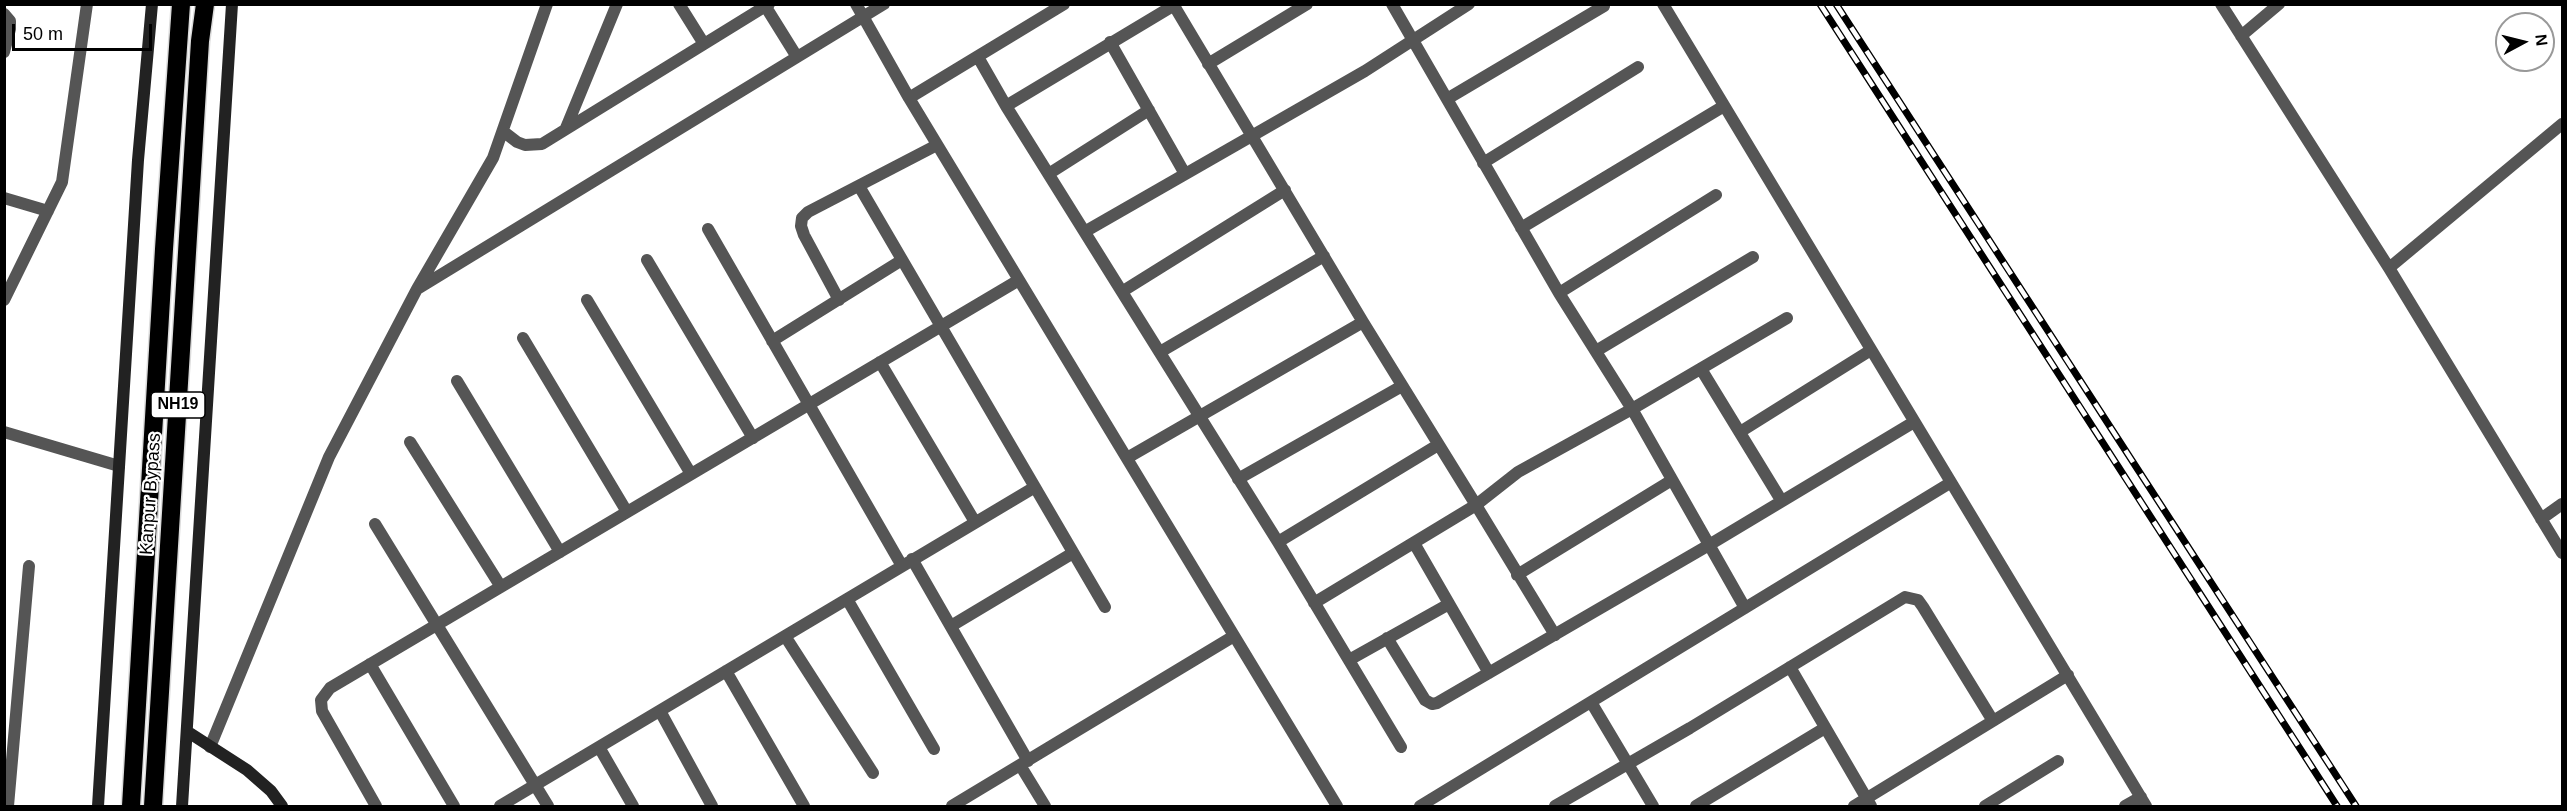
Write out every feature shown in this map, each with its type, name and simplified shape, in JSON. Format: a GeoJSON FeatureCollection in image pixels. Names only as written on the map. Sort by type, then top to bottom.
{"type":"FeatureCollection","features":[{"type":"Feature","properties":{"kind":"highway","name":"Kanpur Bypass"},"geometry":{"type":"LineString","coordinates":[[131,807],[181,4]]}},
{"type":"Feature","properties":{"kind":"highway","name":"Kanpur Bypass"},"geometry":{"type":"LineString","coordinates":[[153,807],[200,41],[205,4]]}},
{"type":"Feature","properties":{"kind":"main road"},"geometry":{"type":"LineString","coordinates":[[98,807],[138,160],[152,4]]}},
{"type":"Feature","properties":{"kind":"main road"},"geometry":{"type":"LineString","coordinates":[[182,807],[232,4]]}},
{"type":"Feature","properties":{"kind":"main road"},"geometry":{"type":"LineString","coordinates":[[188,732],[247,770],[271,790],[282,807]]}},
{"type":"Feature","properties":{"kind":"street"},"geometry":{"type":"LineString","coordinates":[[4,300],[62,182],[87,4]]}},
{"type":"Feature","properties":{"kind":"street"},"geometry":{"type":"LineString","coordinates":[[210,747],[329,457],[417,289],[493,158],[548,4]]}},
{"type":"Feature","properties":{"kind":"street"},"geometry":{"type":"LineString","coordinates":[[566,128],[617,4]]}},
{"type":"Feature","properties":{"kind":"street"},"geometry":{"type":"LineString","coordinates":[[679,4],[704,44]]}},
{"type":"Feature","properties":{"kind":"street"},"geometry":{"type":"LineString","coordinates":[[856,4],[937,145],[1337,807]]}},
{"type":"Feature","properties":{"kind":"street"},"geometry":{"type":"LineString","coordinates":[[417,289],[884,4]]}},
{"type":"Feature","properties":{"kind":"street"},"geometry":{"type":"LineString","coordinates":[[909,98],[1064,4]]}},
{"type":"Feature","properties":{"kind":"street"},"geometry":{"type":"LineString","coordinates":[[1208,64],[1307,4]]}},
{"type":"Feature","properties":{"kind":"street"},"geometry":{"type":"LineString","coordinates":[[1392,4],[1559,293],[1632,409],[1745,608]]}},
{"type":"Feature","properties":{"kind":"street"},"geometry":{"type":"LineString","coordinates":[[1086,231],[1365,71],[1469,4]]}},
{"type":"Feature","properties":{"kind":"street"},"geometry":{"type":"LineString","coordinates":[[1663,4],[2144,802],[2126,807]]}},
{"type":"Feature","properties":{"kind":"street"},"geometry":{"type":"LineString","coordinates":[[2221,4],[2389,268],[2562,553]]}},
{"type":"Feature","properties":{"kind":"street"},"geometry":{"type":"LineString","coordinates":[[2241,36],[2279,4]]}},
{"type":"Feature","properties":{"kind":"street"},"geometry":{"type":"LineString","coordinates":[[504,132],[517,142],[533,146],[542,144],[766,5],[797,57]]}},
{"type":"Feature","properties":{"kind":"street"},"geometry":{"type":"LineString","coordinates":[[1006,106],[1174,5],[1516,575],[1555,635]]}},
{"type":"Feature","properties":{"kind":"street"},"geometry":{"type":"LineString","coordinates":[[1447,99],[1604,6]]}},
{"type":"Feature","properties":{"kind":"street"},"geometry":{"type":"LineString","coordinates":[[4,14],[10,21],[10,29],[4,52]]}},
{"type":"Feature","properties":{"kind":"street"},"geometry":{"type":"LineString","coordinates":[[1110,42],[1185,174]]}},
{"type":"Feature","properties":{"kind":"street"},"geometry":{"type":"LineString","coordinates":[[978,57],[1006,106],[1050,173],[1278,542],[1401,747]]}},
{"type":"Feature","properties":{"kind":"street"},"geometry":{"type":"LineString","coordinates":[[1483,163],[1638,67]]}},
{"type":"Feature","properties":{"kind":"street"},"geometry":{"type":"LineString","coordinates":[[1521,228],[1724,106]]}},
{"type":"Feature","properties":{"kind":"street"},"geometry":{"type":"LineString","coordinates":[[1050,173],[1149,110]]}},
{"type":"Feature","properties":{"kind":"street"},"geometry":{"type":"LineString","coordinates":[[2389,268],[2562,124]]}},
{"type":"Feature","properties":{"kind":"street"},"geometry":{"type":"LineString","coordinates":[[839,300],[804,234],[801,226],[802,219],[808,212],[937,145]]}},
{"type":"Feature","properties":{"kind":"street"},"geometry":{"type":"LineString","coordinates":[[859,186],[1105,607]]}},
{"type":"Feature","properties":{"kind":"street"},"geometry":{"type":"LineString","coordinates":[[1123,291],[1285,190]]}},
{"type":"Feature","properties":{"kind":"street"},"geometry":{"type":"LineString","coordinates":[[1559,293],[1716,195]]}},
{"type":"Feature","properties":{"kind":"street"},"geometry":{"type":"LineString","coordinates":[[4,198],[48,212]]}},
{"type":"Feature","properties":{"kind":"street"},"geometry":{"type":"LineString","coordinates":[[708,229],[809,404],[907,563],[951,626],[1045,807]]}},
{"type":"Feature","properties":{"kind":"street"},"geometry":{"type":"LineString","coordinates":[[1160,352],[1324,256]]}},
{"type":"Feature","properties":{"kind":"street"},"geometry":{"type":"LineString","coordinates":[[1596,351],[1753,257]]}},
{"type":"Feature","properties":{"kind":"street"},"geometry":{"type":"LineString","coordinates":[[647,260],[753,438]]}},
{"type":"Feature","properties":{"kind":"street"},"geometry":{"type":"LineString","coordinates":[[772,341],[902,260]]}},
{"type":"Feature","properties":{"kind":"street"},"geometry":{"type":"LineString","coordinates":[[376,807],[322,711],[321,700],[330,688],[1019,280]]}},
{"type":"Feature","properties":{"kind":"street"},"geometry":{"type":"LineString","coordinates":[[587,300],[692,474]]}},
{"type":"Feature","properties":{"kind":"street"},"geometry":{"type":"LineString","coordinates":[[1314,603],[1476,506],[1518,472],[1632,409],[1787,318]]}},
{"type":"Feature","properties":{"kind":"street"},"geometry":{"type":"LineString","coordinates":[[1127,458],[1363,322]]}},
{"type":"Feature","properties":{"kind":"street"},"geometry":{"type":"LineString","coordinates":[[523,338],[627,512]]}},
{"type":"Feature","properties":{"kind":"street"},"geometry":{"type":"LineString","coordinates":[[1740,432],[1871,350]]}},
{"type":"Feature","properties":{"kind":"street"},"geometry":{"type":"LineString","coordinates":[[880,362],[975,522]]}},
{"type":"Feature","properties":{"kind":"street"},"geometry":{"type":"LineString","coordinates":[[1701,369],[1781,500]]}},
{"type":"Feature","properties":{"kind":"street"},"geometry":{"type":"LineString","coordinates":[[457,381],[560,552]]}},
{"type":"Feature","properties":{"kind":"street"},"geometry":{"type":"LineString","coordinates":[[1238,480],[1402,386]]}},
{"type":"Feature","properties":{"kind":"street"},"geometry":{"type":"LineString","coordinates":[[1387,638],[1428,703],[1437,703],[1709,545],[1914,422]]}},
{"type":"Feature","properties":{"kind":"street"},"geometry":{"type":"LineString","coordinates":[[4,432],[119,466]]}},
{"type":"Feature","properties":{"kind":"street"},"geometry":{"type":"LineString","coordinates":[[410,442],[501,587]]}},
{"type":"Feature","properties":{"kind":"street"},"geometry":{"type":"LineString","coordinates":[[1278,542],[1438,445]]}},
{"type":"Feature","properties":{"kind":"street"},"geometry":{"type":"LineString","coordinates":[[1516,575],[1672,480]]}},
{"type":"Feature","properties":{"kind":"street"},"geometry":{"type":"LineString","coordinates":[[1420,807],[1950,483]]}},
{"type":"Feature","properties":{"kind":"street"},"geometry":{"type":"LineString","coordinates":[[500,807],[1035,487]]}},
{"type":"Feature","properties":{"kind":"street"},"geometry":{"type":"LineString","coordinates":[[2541,519],[2562,504]]}},
{"type":"Feature","properties":{"kind":"street"},"geometry":{"type":"LineString","coordinates":[[375,524],[548,807]]}},
{"type":"Feature","properties":{"kind":"street"},"geometry":{"type":"LineString","coordinates":[[1414,543],[1489,673]]}},
{"type":"Feature","properties":{"kind":"street"},"geometry":{"type":"LineString","coordinates":[[951,626],[1073,553]]}},
{"type":"Feature","properties":{"kind":"street"},"geometry":{"type":"LineString","coordinates":[[8,807],[7,780],[29,566]]}},
{"type":"Feature","properties":{"kind":"street"},"geometry":{"type":"LineString","coordinates":[[1555,807],[1905,597],[1918,600],[1923,607],[1993,721]]}},
{"type":"Feature","properties":{"kind":"street"},"geometry":{"type":"LineString","coordinates":[[847,598],[934,749]]}},
{"type":"Feature","properties":{"kind":"street"},"geometry":{"type":"LineString","coordinates":[[1349,660],[1449,604]]}},
{"type":"Feature","properties":{"kind":"street"},"geometry":{"type":"LineString","coordinates":[[785,636],[873,773]]}},
{"type":"Feature","properties":{"kind":"street"},"geometry":{"type":"LineString","coordinates":[[952,807],[1234,636]]}},
{"type":"Feature","properties":{"kind":"street"},"geometry":{"type":"LineString","coordinates":[[370,664],[454,807]]}},
{"type":"Feature","properties":{"kind":"street"},"geometry":{"type":"LineString","coordinates":[[1790,667],[1868,803]]}},
{"type":"Feature","properties":{"kind":"street"},"geometry":{"type":"LineString","coordinates":[[726,671],[804,807]]}},
{"type":"Feature","properties":{"kind":"street"},"geometry":{"type":"LineString","coordinates":[[1854,807],[1868,803],[2068,675]]}},
{"type":"Feature","properties":{"kind":"street"},"geometry":{"type":"LineString","coordinates":[[1591,702],[1653,807]]}},
{"type":"Feature","properties":{"kind":"street"},"geometry":{"type":"LineString","coordinates":[[660,711],[712,807]]}},
{"type":"Feature","properties":{"kind":"street"},"geometry":{"type":"LineString","coordinates":[[1696,807],[1825,728]]}},
{"type":"Feature","properties":{"kind":"street"},"geometry":{"type":"LineString","coordinates":[[599,747],[633,807]]}},
{"type":"Feature","properties":{"kind":"street"},"geometry":{"type":"LineString","coordinates":[[1985,807],[2058,761]]}},
{"type":"Feature","properties":{"kind":"railway"},"geometry":{"type":"LineString","coordinates":[[1820,4],[2337,806]]}},
{"type":"Feature","properties":{"kind":"railway"},"geometry":{"type":"LineString","coordinates":[[1836,4],[2356,806]]}}]}
